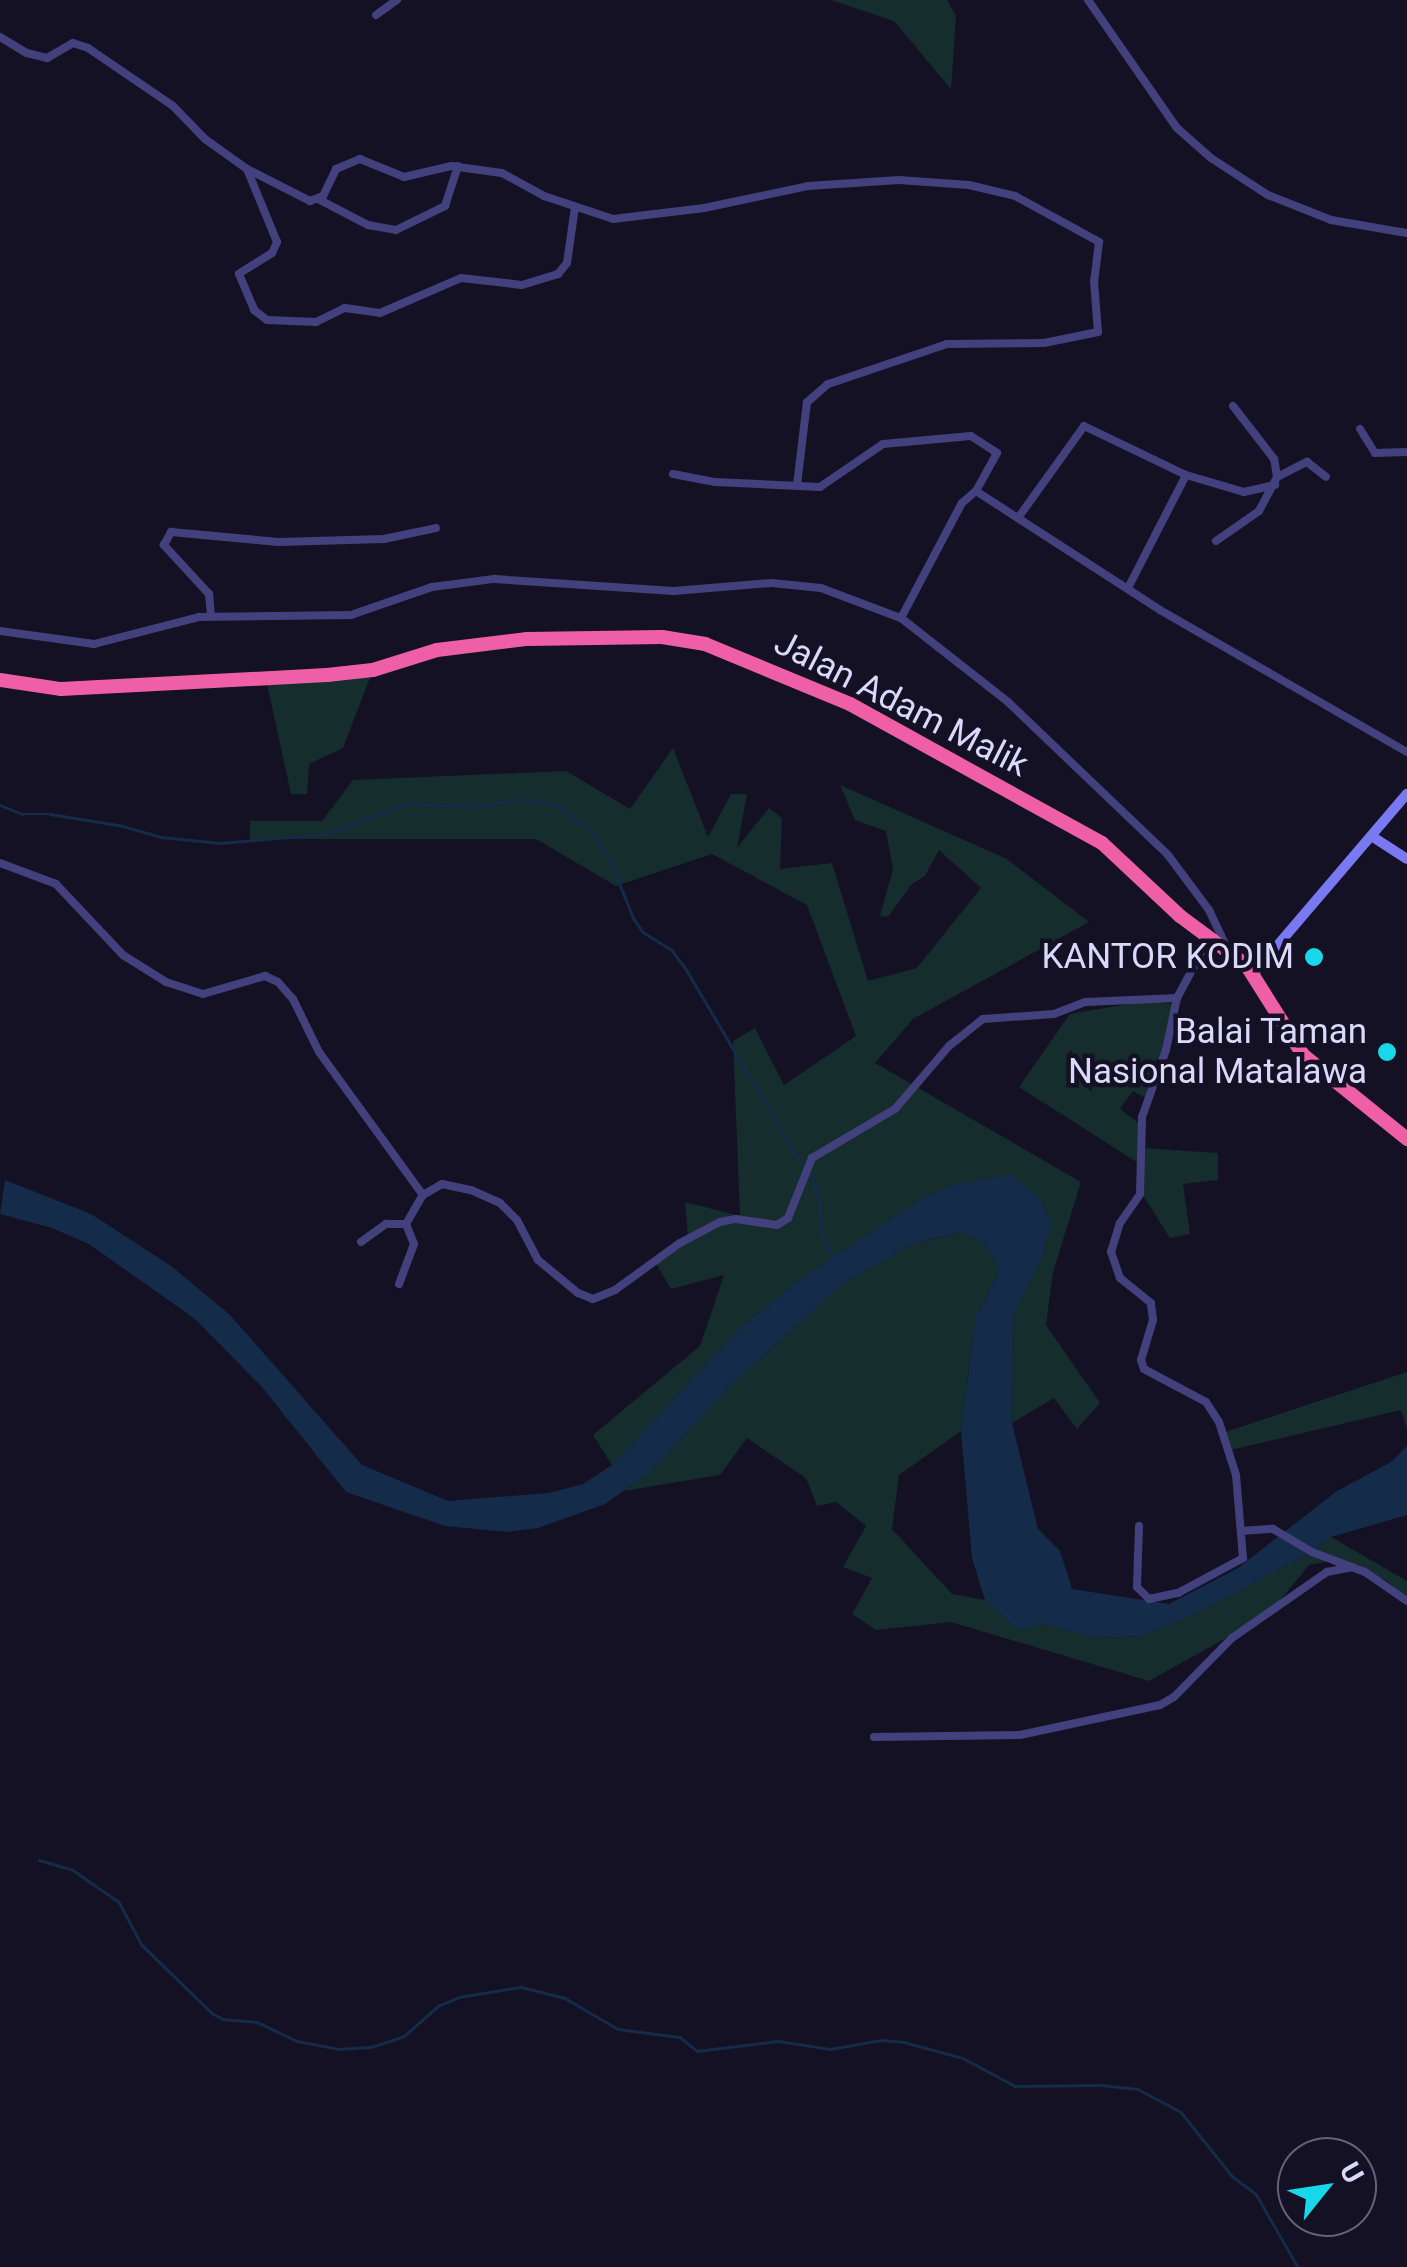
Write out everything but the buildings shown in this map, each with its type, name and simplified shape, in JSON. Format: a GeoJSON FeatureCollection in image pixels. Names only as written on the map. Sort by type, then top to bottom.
{"type":"FeatureCollection","features":[{"type":"Feature","properties":{"kind":"highway","name":"Jalan Adam Malik"},"geometry":{"type":"LineString","coordinates":[[0,680],[60,689],[232,682],[357,672],[437,650],[527,639],[683,638],[778,672],[850,704],[1080,829],[1116,854],[1159,899],[1253,974],[1302,1055],[1407,1139]]}},
{"type":"Feature","properties":{"kind":"street"},"geometry":{"type":"LineString","coordinates":[[376,14],[397,0]]}},
{"type":"Feature","properties":{"kind":"street"},"geometry":{"type":"LineString","coordinates":[[1088,0],[1177,128],[1211,158],[1268,194],[1317,215],[1392,233],[1407,232]]}},
{"type":"Feature","properties":{"kind":"street"},"geometry":{"type":"LineString","coordinates":[[0,37],[27,53],[46,58],[73,43],[88,48],[173,106],[205,139],[247,169],[368,225],[396,230],[445,206],[458,166]]}},
{"type":"Feature","properties":{"kind":"street"},"geometry":{"type":"LineString","coordinates":[[318,199],[336,170],[352,160],[404,177],[458,166],[505,174],[575,207],[613,219],[808,186],[900,180],[969,185],[1015,196],[1099,242],[1094,282],[1098,332],[1044,344],[947,344],[825,386],[807,402],[797,485]]}},
{"type":"Feature","properties":{"kind":"street"},"geometry":{"type":"LineString","coordinates":[[247,169],[277,242],[272,253],[239,274],[254,310],[267,320],[316,322],[345,308],[380,313],[461,278],[500,286],[546,278],[568,262],[575,207]]}},
{"type":"Feature","properties":{"kind":"street"},"geometry":{"type":"LineString","coordinates":[[1216,541],[1259,511],[1276,481],[1274,459],[1233,406]]}},
{"type":"Feature","properties":{"kind":"street"},"geometry":{"type":"LineString","coordinates":[[1018,518],[1084,426],[1186,475],[1244,492],[1276,481],[1308,462],[1326,477]]}},
{"type":"Feature","properties":{"kind":"street"},"geometry":{"type":"LineString","coordinates":[[1360,429],[1375,453],[1407,452]]}},
{"type":"Feature","properties":{"kind":"street"},"geometry":{"type":"LineString","coordinates":[[673,474],[715,482],[824,486],[890,442],[971,436],[996,453],[976,491],[962,504],[901,618]]}},
{"type":"Feature","properties":{"kind":"street"},"geometry":{"type":"LineString","coordinates":[[1128,588],[1186,475]]}},
{"type":"Feature","properties":{"kind":"street"},"geometry":{"type":"LineString","coordinates":[[976,491],[1128,588],[1407,752]]}},
{"type":"Feature","properties":{"kind":"street"},"geometry":{"type":"LineString","coordinates":[[1244,492],[1259,511]]}},
{"type":"Feature","properties":{"kind":"street"},"geometry":{"type":"LineString","coordinates":[[211,616],[209,594],[164,545],[164,537],[171,532],[279,542],[384,539],[436,528]]}},
{"type":"Feature","properties":{"kind":"street"},"geometry":{"type":"LineString","coordinates":[[0,630],[82,645],[211,616],[351,615],[432,587],[494,580],[674,591],[799,583],[854,598],[901,618],[1008,702],[1154,840],[1209,910],[1229,952]]}},
{"type":"Feature","properties":{"kind":"street"},"geometry":{"type":"LineString","coordinates":[[1253,974],[1407,794]]}},
{"type":"Feature","properties":{"kind":"street"},"geometry":{"type":"LineString","coordinates":[[1372,838],[1407,859]]}},
{"type":"Feature","properties":{"kind":"street"},"geometry":{"type":"LineString","coordinates":[[0,863],[56,884],[122,955],[166,982],[203,994],[265,976],[278,982],[294,998],[325,1061],[423,1195]]}},
{"type":"Feature","properties":{"kind":"street"},"geometry":{"type":"LineString","coordinates":[[1138,1526],[1137,1581],[1140,1593],[1154,1600],[1194,1586],[1241,1561],[1236,1475],[1219,1422],[1206,1402],[1144,1369],[1140,1360],[1153,1320],[1151,1303],[1120,1278],[1111,1252],[1113,1236],[1142,1188],[1142,1117],[1166,1050],[1177,998],[1209,938]]}},
{"type":"Feature","properties":{"kind":"street"},"geometry":{"type":"LineString","coordinates":[[406,1224],[423,1195],[442,1184],[500,1203],[518,1220],[538,1260],[578,1293],[600,1298],[696,1233],[720,1222],[782,1222],[797,1202],[812,1158],[895,1109],[949,1046],[983,1019],[1054,1014],[1086,1002],[1177,998]]}},
{"type":"Feature","properties":{"kind":"street"},"geometry":{"type":"LineString","coordinates":[[361,1242],[386,1224],[406,1224]]}},
{"type":"Feature","properties":{"kind":"street"},"geometry":{"type":"LineString","coordinates":[[398,1284],[414,1244],[406,1224]]}},
{"type":"Feature","properties":{"kind":"street"},"geometry":{"type":"LineString","coordinates":[[1241,1531],[1273,1529],[1312,1552],[1378,1579],[1407,1602]]}},
{"type":"Feature","properties":{"kind":"street"},"geometry":{"type":"LineString","coordinates":[[874,1737],[1020,1735],[1160,1705],[1174,1698],[1232,1638],[1327,1572],[1352,1567]]}},
{"type":"Feature","properties":{"kind":"green space"},"geometry":{"type":"Polygon","coordinates":[[[831,0],[947,0],[956,16],[951,89],[894,21],[831,0]]]}},
{"type":"Feature","properties":{"kind":"green space"},"geometry":{"type":"Polygon","coordinates":[[[373,670],[343,748],[309,764],[307,794],[291,794],[266,679],[373,670]]]}},
{"type":"Feature","properties":{"kind":"green space"},"geometry":{"type":"Polygon","coordinates":[[[673,748],[708,837],[731,794],[747,794],[737,848],[769,808],[782,818],[780,869],[832,863],[868,981],[917,968],[981,888],[939,850],[925,876],[912,884],[888,917],[880,916],[893,869],[886,831],[855,820],[840,785],[1007,859],[1089,922],[913,1019],[875,1063],[1081,1182],[1053,1272],[1046,1325],[1100,1403],[1077,1429],[1054,1398],[1012,1423],[1014,1313],[1051,1222],[1041,1200],[1010,1175],[957,1184],[924,1197],[806,1275],[741,1327],[612,1465],[593,1435],[700,1346],[724,1275],[671,1289],[654,1260],[688,1238],[685,1202],[740,1216],[733,1041],[755,1028],[784,1085],[856,1036],[807,905],[712,854],[616,886],[536,839],[250,839],[250,821],[322,821],[353,780],[566,771],[630,809],[673,748]]]}},
{"type":"Feature","properties":{"kind":"green space"},"geometry":{"type":"Polygon","coordinates":[[[1140,1002],[1179,1004],[1163,1072],[1150,1100],[1133,1091],[1120,1109],[1141,1125],[1143,1148],[1218,1153],[1218,1180],[1183,1184],[1190,1234],[1170,1238],[1144,1197],[1143,1166],[1019,1087],[1070,1014],[1140,1002]]]}},
{"type":"Feature","properties":{"kind":"green space"},"geometry":{"type":"Polygon","coordinates":[[[963,1232],[984,1243],[1000,1270],[976,1316],[961,1431],[899,1475],[892,1529],[952,1594],[985,1600],[1018,1629],[1042,1624],[1098,1638],[1141,1636],[1193,1615],[1312,1552],[1331,1537],[1407,1581],[1407,1599],[1387,1581],[1340,1559],[1309,1565],[1269,1614],[1149,1681],[951,1622],[876,1630],[852,1614],[872,1578],[843,1567],[866,1526],[836,1502],[817,1506],[806,1478],[747,1438],[720,1475],[624,1491],[649,1473],[734,1382],[842,1285],[914,1243],[963,1232]]]}},
{"type":"Feature","properties":{"kind":"green space"},"geometry":{"type":"Polygon","coordinates":[[[1407,1372],[1407,1429],[1401,1410],[1226,1451],[1219,1434],[1407,1372]]]}},
{"type":"Feature","properties":{"kind":"water"},"geometry":{"type":"Polygon","coordinates":[[[1011,1174],[1041,1200],[1051,1222],[1042,1257],[1014,1313],[1012,1423],[1038,1529],[1060,1551],[1072,1589],[1169,1604],[1238,1568],[1337,1491],[1391,1462],[1407,1446],[1407,1515],[1331,1537],[1312,1552],[1193,1615],[1141,1636],[1098,1638],[1042,1624],[1018,1630],[985,1600],[972,1558],[961,1431],[976,1316],[1000,1270],[984,1243],[962,1232],[914,1243],[842,1285],[734,1382],[649,1473],[605,1504],[538,1528],[507,1532],[445,1526],[346,1492],[262,1387],[195,1319],[89,1244],[52,1228],[0,1214],[5,1180],[91,1214],[171,1266],[230,1315],[362,1465],[448,1501],[549,1493],[583,1484],[612,1465],[741,1327],[806,1275],[924,1197],[957,1184],[1011,1174]]]}},
{"type":"Feature","properties":{"kind":"waterway"},"geometry":{"type":"LineString","coordinates":[[0,805],[22,814],[50,814],[119,825],[161,837],[220,843],[324,834],[411,803],[474,807],[525,799],[556,805],[592,831],[610,860],[634,919],[643,932],[672,950],[686,969],[802,1165]]}},
{"type":"Feature","properties":{"kind":"waterway"},"geometry":{"type":"LineString","coordinates":[[811,1174],[819,1197],[823,1235],[833,1258]]}},
{"type":"Feature","properties":{"kind":"waterway"},"geometry":{"type":"LineString","coordinates":[[39,1860],[73,1870],[119,1902],[142,1945],[212,2013],[223,2019],[257,2022],[297,2041],[339,2049],[371,2047],[404,2036],[438,2006],[459,1997],[521,1987],[565,1998],[618,2029],[680,2037],[697,2051],[779,2041],[830,2049],[881,2040],[963,2058],[1015,2086],[1101,2085],[1138,2089],[1181,2112],[1232,2176],[1256,2194],[1298,2267]]}},
{"type":"Feature","properties":{"kind":"place","name":"KANTOR KODIM"},"geometry":{"type":"Point","coordinates":[1314,957]}},
{"type":"Feature","properties":{"kind":"place","name":"Balai Taman Nasional Matalawa"},"geometry":{"type":"Point","coordinates":[1387,1052]}}]}
